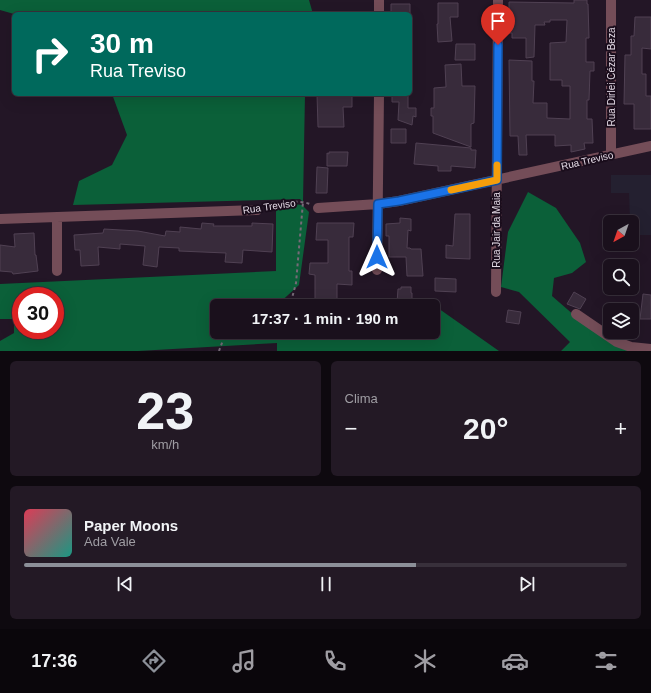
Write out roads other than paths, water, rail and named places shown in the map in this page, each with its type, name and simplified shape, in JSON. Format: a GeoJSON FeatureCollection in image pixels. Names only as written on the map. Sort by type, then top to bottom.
{"type":"FeatureCollection","features":[{"type":"Feature","properties":{"kind":"street"},"geometry":{"type":"LineString","coordinates":[[379,0],[379,12]]}},
{"type":"Feature","properties":{"kind":"street","name":"Rua Jair da Maia"},"geometry":{"type":"LineString","coordinates":[[496,292],[498,0]]}},
{"type":"Feature","properties":{"kind":"street","name":"Rua Dirlei Cézar Beza"},"geometry":{"type":"LineString","coordinates":[[611,0],[611,154]]}},
{"type":"Feature","properties":{"kind":"street"},"geometry":{"type":"LineString","coordinates":[[377,270],[379,96]]}},
{"type":"Feature","properties":{"kind":"street","name":"Rua Treviso"},"geometry":{"type":"LineString","coordinates":[[318,208],[399,201],[651,146]]}},
{"type":"Feature","properties":{"kind":"street","name":"Rua Treviso"},"geometry":{"type":"LineString","coordinates":[[0,219],[256,210]]}},
{"type":"Feature","properties":{"kind":"street"},"geometry":{"type":"LineString","coordinates":[[57,217],[57,271]]}},
{"type":"Feature","properties":{"kind":"street"},"geometry":{"type":"LineString","coordinates":[[576,314],[617,342],[631,347],[651,349]]}}]}
